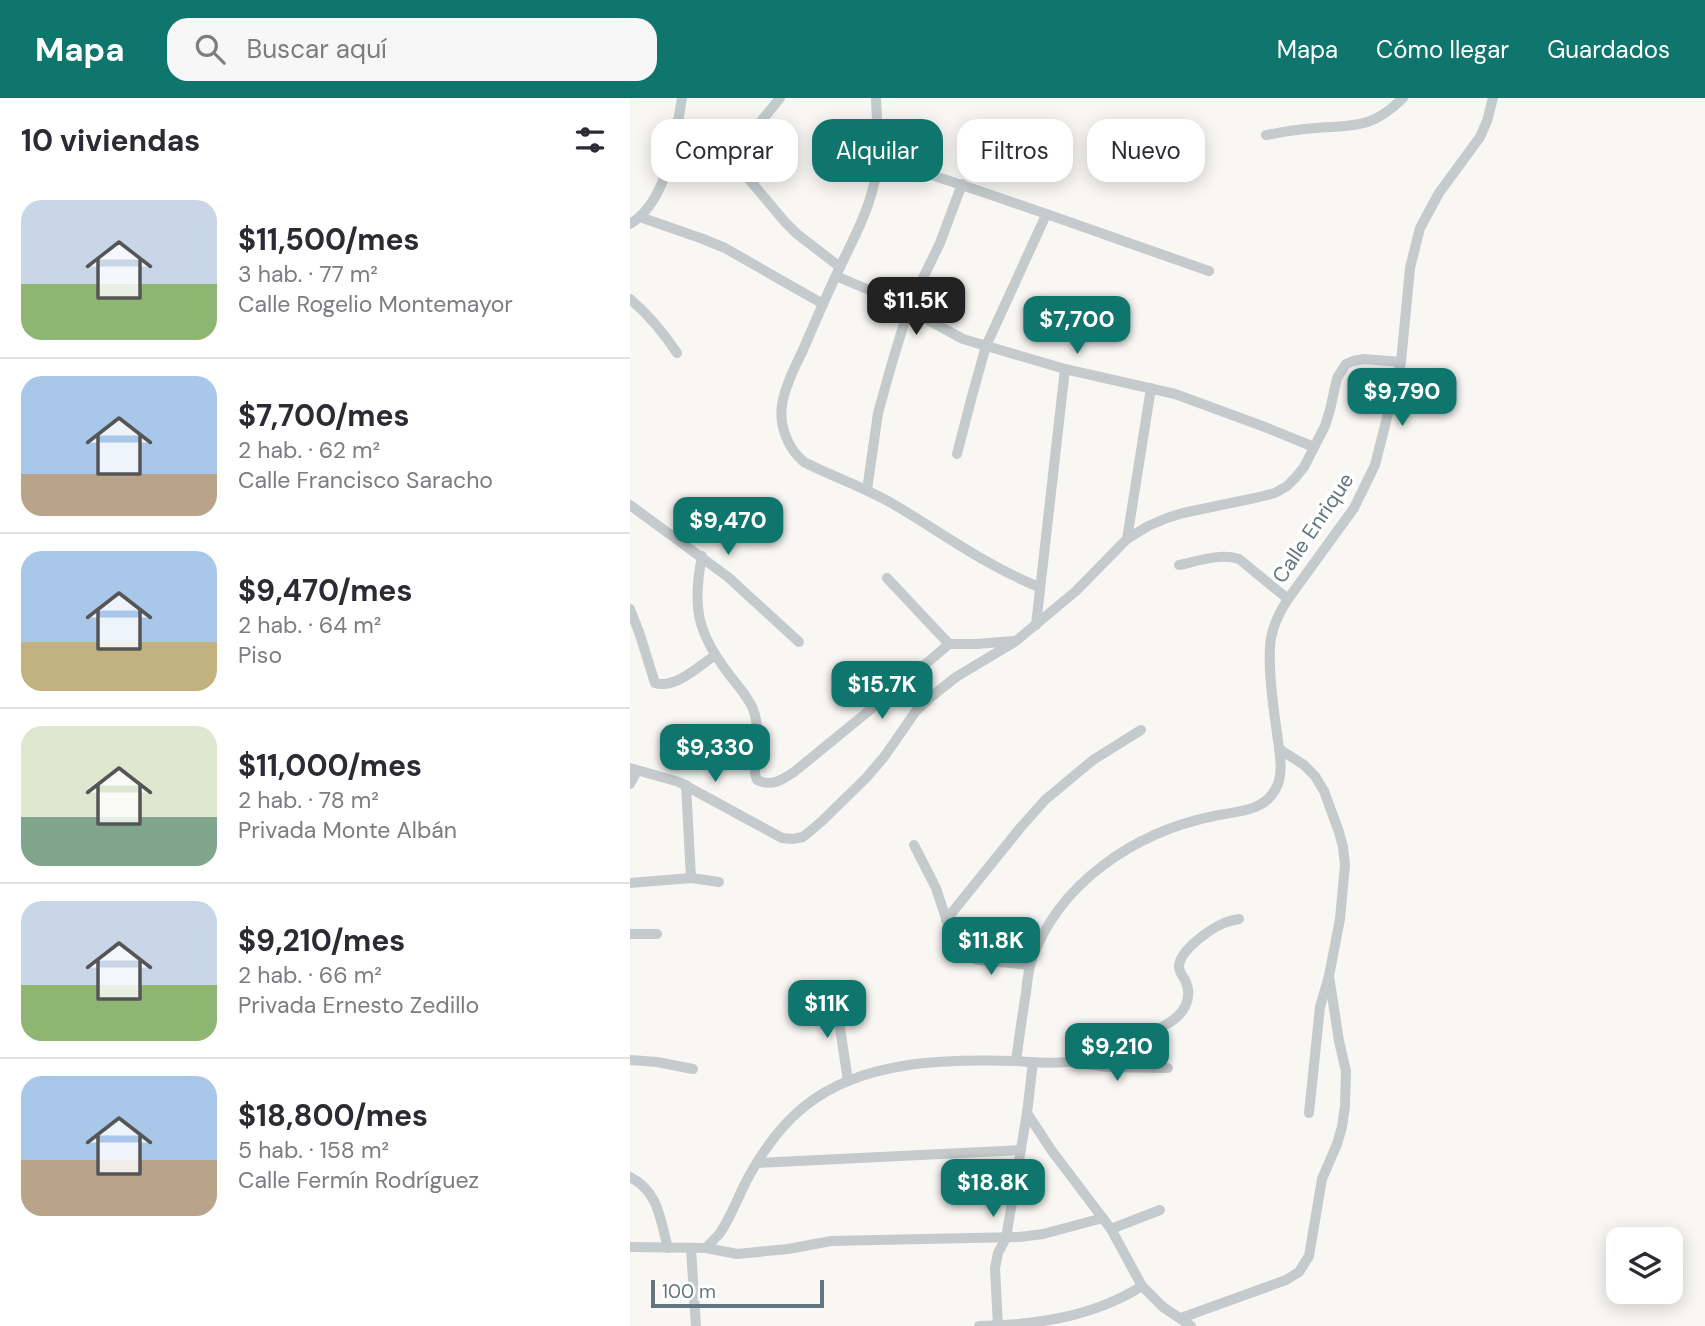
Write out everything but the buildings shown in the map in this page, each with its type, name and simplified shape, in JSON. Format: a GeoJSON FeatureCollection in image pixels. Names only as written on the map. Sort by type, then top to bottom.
{"type":"FeatureCollection","features":[{"type":"Feature","properties":{"kind":"street"},"geometry":{"type":"LineString","coordinates":[[678,119],[682,98]]}},
{"type":"Feature","properties":{"kind":"street"},"geometry":{"type":"LineString","coordinates":[[763,119],[780,98]]}},
{"type":"Feature","properties":{"kind":"street"},"geometry":{"type":"LineString","coordinates":[[876,98],[877,119]]}},
{"type":"Feature","properties":{"kind":"street"},"geometry":{"type":"LineString","coordinates":[[1266,135],[1373,121],[1403,98]]}},
{"type":"Feature","properties":{"kind":"street","name":"Calle Enrique"},"geometry":{"type":"LineString","coordinates":[[1016,1061],[1030,964],[1039,942],[1067,899],[1086,879],[1132,847],[1158,834],[1190,822],[1253,808],[1270,798],[1277,789],[1279,749],[1270,649],[1275,623],[1288,599],[1340,528],[1376,465],[1401,362],[1410,268],[1420,228],[1439,193],[1480,137],[1493,98]]}},
{"type":"Feature","properties":{"kind":"street"},"geometry":{"type":"LineString","coordinates":[[943,178],[1209,271]]}},
{"type":"Feature","properties":{"kind":"street"},"geometry":{"type":"LineString","coordinates":[[630,224],[640,217],[655,198],[662,182]]}},
{"type":"Feature","properties":{"kind":"street"},"geometry":{"type":"LineString","coordinates":[[751,182],[785,222],[838,271],[964,339],[1065,369],[1151,388],[1202,403],[1314,447]]}},
{"type":"Feature","properties":{"kind":"street"},"geometry":{"type":"LineString","coordinates":[[874,182],[852,244],[787,387],[782,418],[788,442],[804,462],[867,490],[996,567],[1039,587]]}},
{"type":"Feature","properties":{"kind":"street"},"geometry":{"type":"LineString","coordinates":[[867,490],[884,386],[909,307],[940,243],[962,184]]}},
{"type":"Feature","properties":{"kind":"street"},"geometry":{"type":"LineString","coordinates":[[957,454],[986,346],[1046,215]]}},
{"type":"Feature","properties":{"kind":"street"},"geometry":{"type":"LineString","coordinates":[[640,217],[725,248],[823,304]]}},
{"type":"Feature","properties":{"kind":"street"},"geometry":{"type":"LineString","coordinates":[[630,299],[655,323],[677,353]]}},
{"type":"Feature","properties":{"kind":"street"},"geometry":{"type":"LineString","coordinates":[[630,783],[633,770],[668,778],[782,838],[803,837],[834,810],[884,757],[916,711],[943,686],[1016,641],[1076,591],[1127,539],[1167,517],[1275,493],[1296,477],[1304,467],[1331,410],[1337,378],[1346,364],[1364,359],[1401,362]]}},
{"type":"Feature","properties":{"kind":"street"},"geometry":{"type":"LineString","coordinates":[[1035,625],[1065,369]]}},
{"type":"Feature","properties":{"kind":"street"},"geometry":{"type":"LineString","coordinates":[[1127,539],[1151,388]]}},
{"type":"Feature","properties":{"kind":"street"},"geometry":{"type":"LineString","coordinates":[[630,505],[728,577],[799,642]]}},
{"type":"Feature","properties":{"kind":"street"},"geometry":{"type":"LineString","coordinates":[[702,556],[696,595],[697,613],[714,656],[752,706],[757,730],[755,774],[757,780],[763,783],[785,778],[949,644],[1016,641]]}},
{"type":"Feature","properties":{"kind":"street"},"geometry":{"type":"LineString","coordinates":[[1179,565],[1214,557],[1234,557],[1240,559],[1288,599]]}},
{"type":"Feature","properties":{"kind":"street"},"geometry":{"type":"LineString","coordinates":[[887,578],[949,644]]}},
{"type":"Feature","properties":{"kind":"street"},"geometry":{"type":"LineString","coordinates":[[630,609],[655,683],[670,683],[714,656]]}},
{"type":"Feature","properties":{"kind":"street"},"geometry":{"type":"LineString","coordinates":[[946,920],[1045,800],[1093,760],[1141,730]]}},
{"type":"Feature","properties":{"kind":"street"},"geometry":{"type":"LineString","coordinates":[[1279,749],[1304,765],[1315,776],[1334,816],[1343,847],[1344,881],[1340,919],[1320,1007],[1309,1113]]}},
{"type":"Feature","properties":{"kind":"street"},"geometry":{"type":"LineString","coordinates":[[686,786],[691,878]]}},
{"type":"Feature","properties":{"kind":"street"},"geometry":{"type":"LineString","coordinates":[[914,845],[936,888],[955,946],[962,954],[978,960],[1030,964]]}},
{"type":"Feature","properties":{"kind":"street"},"geometry":{"type":"LineString","coordinates":[[630,883],[691,878],[719,882]]}},
{"type":"Feature","properties":{"kind":"street"},"geometry":{"type":"LineString","coordinates":[[1069,1062],[1108,1050],[1156,1030],[1182,1014],[1188,988],[1180,971],[1180,959],[1207,933],[1226,922],[1239,919]]}},
{"type":"Feature","properties":{"kind":"street"},"geometry":{"type":"LineString","coordinates":[[630,934],[657,934]]}},
{"type":"Feature","properties":{"kind":"street"},"geometry":{"type":"LineString","coordinates":[[1181,1318],[1286,1280],[1299,1272],[1309,1256],[1322,1179],[1342,1127],[1347,1087],[1329,976]]}},
{"type":"Feature","properties":{"kind":"street"},"geometry":{"type":"LineString","coordinates":[[835,995],[848,1081]]}},
{"type":"Feature","properties":{"kind":"street"},"geometry":{"type":"LineString","coordinates":[[630,1060],[693,1069]]}},
{"type":"Feature","properties":{"kind":"street"},"geometry":{"type":"LineString","coordinates":[[706,1248],[720,1233],[772,1139],[808,1103],[848,1081],[889,1069],[946,1061],[1069,1062],[1107,1067],[1168,1068]]}},
{"type":"Feature","properties":{"kind":"street"},"geometry":{"type":"LineString","coordinates":[[998,1326],[995,1268],[998,1253],[1006,1238],[1033,1062]]}},
{"type":"Feature","properties":{"kind":"street"},"geometry":{"type":"LineString","coordinates":[[1027,1113],[1111,1229],[1142,1286],[1163,1307],[1191,1326]]}},
{"type":"Feature","properties":{"kind":"street"},"geometry":{"type":"LineString","coordinates":[[757,1163],[1021,1150]]}},
{"type":"Feature","properties":{"kind":"street"},"geometry":{"type":"LineString","coordinates":[[630,1177],[650,1192],[668,1248]]}},
{"type":"Feature","properties":{"kind":"street"},"geometry":{"type":"LineString","coordinates":[[1111,1229],[1160,1210]]}},
{"type":"Feature","properties":{"kind":"street"},"geometry":{"type":"LineString","coordinates":[[630,1247],[706,1248],[737,1254],[831,1241],[1006,1238],[1043,1234],[1103,1218]]}},
{"type":"Feature","properties":{"kind":"street"},"geometry":{"type":"LineString","coordinates":[[691,1249],[696,1326]]}},
{"type":"Feature","properties":{"kind":"street"},"geometry":{"type":"LineString","coordinates":[[979,1326],[1020,1325],[1093,1310],[1142,1286]]}}]}
